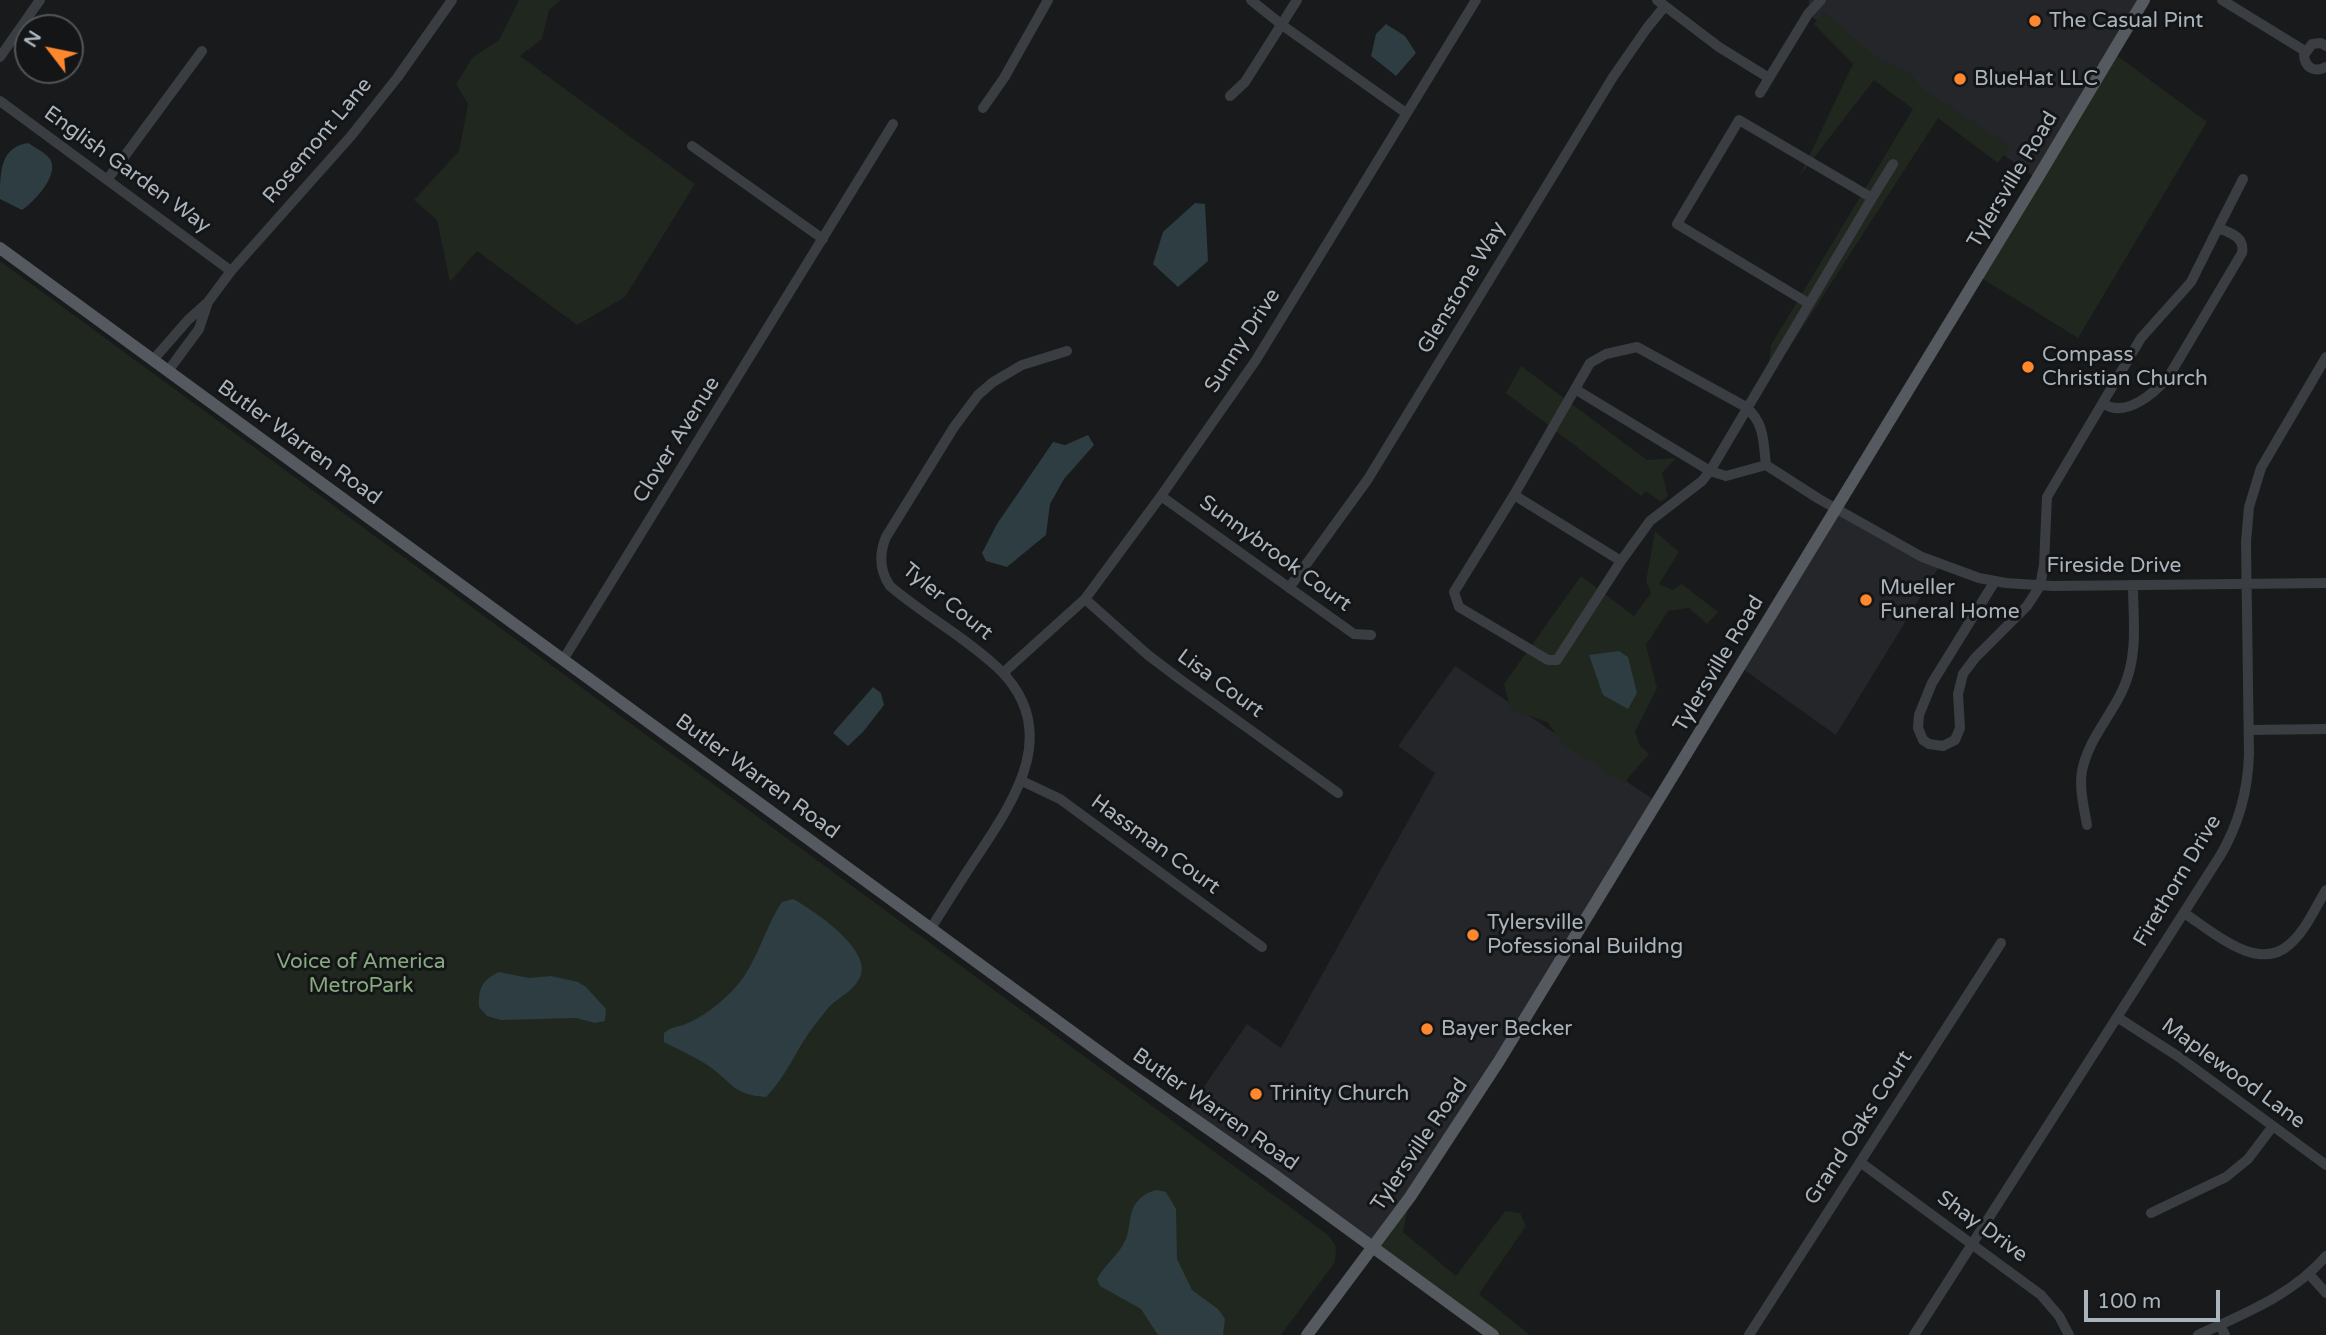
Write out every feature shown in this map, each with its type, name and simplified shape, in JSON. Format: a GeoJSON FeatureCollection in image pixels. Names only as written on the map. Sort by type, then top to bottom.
{"type":"FeatureCollection","features":[{"type":"Feature","properties":{"kind":"main road","name":"Tylersville Road"},"geometry":{"type":"LineString","coordinates":[[1307,1335],[1441,1152],[1493,1072],[2144,0]]}},
{"type":"Feature","properties":{"kind":"main road","name":"Butler Warren Road"},"geometry":{"type":"LineString","coordinates":[[0,248],[1493,1335]]}},
{"type":"Feature","properties":{"kind":"street"},"geometry":{"type":"LineString","coordinates":[[0,57],[40,0]]}},
{"type":"Feature","properties":{"kind":"street","name":"Rosemont Lane"},"geometry":{"type":"LineString","coordinates":[[153,360],[188,320],[208,302],[231,271],[351,136],[397,78],[452,0]]}},
{"type":"Feature","properties":{"kind":"street"},"geometry":{"type":"LineString","coordinates":[[984,108],[1048,0]]}},
{"type":"Feature","properties":{"kind":"street"},"geometry":{"type":"LineString","coordinates":[[1251,0],[1406,113]]}},
{"type":"Feature","properties":{"kind":"street"},"geometry":{"type":"LineString","coordinates":[[1230,96],[1245,82],[1297,0]]}},
{"type":"Feature","properties":{"kind":"street","name":"Sunny Drive"},"geometry":{"type":"LineString","coordinates":[[1003,673],[1085,599],[1161,496],[1256,360],[1476,0]]}},
{"type":"Feature","properties":{"kind":"street"},"geometry":{"type":"LineString","coordinates":[[1808,14],[1809,0]]}},
{"type":"Feature","properties":{"kind":"street"},"geometry":{"type":"LineString","coordinates":[[1760,93],[1808,14],[1821,0]]}},
{"type":"Feature","properties":{"kind":"street"},"geometry":{"type":"LineString","coordinates":[[2222,0],[2305,51]]}},
{"type":"Feature","properties":{"kind":"street"},"geometry":{"type":"LineString","coordinates":[[1661,3],[1719,47],[1769,78]]}},
{"type":"Feature","properties":{"kind":"street","name":"Glenstone Way"},"geometry":{"type":"LineString","coordinates":[[1289,588],[1368,478],[1661,3]]}},
{"type":"Feature","properties":{"kind":"street"},"geometry":{"type":"LineString","coordinates":[[2326,45],[2312,44],[2305,51],[2304,59],[2308,67],[2316,70],[2326,67]]}},
{"type":"Feature","properties":{"kind":"street"},"geometry":{"type":"LineString","coordinates":[[107,180],[202,51]]}},
{"type":"Feature","properties":{"kind":"street","name":"English Garden Way"},"geometry":{"type":"LineString","coordinates":[[0,100],[231,271]]}},
{"type":"Feature","properties":{"kind":"street"},"geometry":{"type":"LineString","coordinates":[[1808,303],[1677,224],[1739,120],[1872,198]]}},
{"type":"Feature","properties":{"kind":"street","name":"Clover Avenue"},"geometry":{"type":"LineString","coordinates":[[563,660],[893,124]]}},
{"type":"Feature","properties":{"kind":"street"},"geometry":{"type":"LineString","coordinates":[[692,146],[823,239]]}},
{"type":"Feature","properties":{"kind":"street"},"geometry":{"type":"LineString","coordinates":[[1575,388],[1710,471],[1726,476],[1766,465],[1758,417],[1746,407],[1637,346],[1606,354],[1590,363],[1575,388],[1514,495],[1454,592],[1459,607],[1548,660],[1557,660],[1650,520],[1702,481],[1710,471],[1746,407],[1893,164]]}},
{"type":"Feature","properties":{"kind":"street"},"geometry":{"type":"LineString","coordinates":[[1995,581],[1922,702],[1919,735],[1929,744],[1943,746],[1955,740],[1960,728],[1958,694],[1963,674],[1975,658],[2027,606],[2040,586],[2044,565],[2047,497],[2141,338],[2191,282],[2243,179]]}},
{"type":"Feature","properties":{"kind":"street"},"geometry":{"type":"LineString","coordinates":[[2104,404],[2116,408],[2131,405],[2155,392],[2169,376],[2244,247],[2241,240],[2218,228]]}},
{"type":"Feature","properties":{"kind":"street","name":"Rosemont Lane"},"geometry":{"type":"LineString","coordinates":[[168,371],[199,329],[208,302]]}},
{"type":"Feature","properties":{"kind":"street","name":"Tyler Court"},"geometry":{"type":"LineString","coordinates":[[931,928],[1022,781],[1029,751],[1028,723],[1018,696],[1003,673],[890,586],[882,569],[882,549],[886,537],[954,427],[978,395],[1004,374],[1022,365],[1067,351]]}},
{"type":"Feature","properties":{"kind":"street","name":"Firethorn Drive"},"geometry":{"type":"LineString","coordinates":[[1914,1335],[2220,856],[2235,826],[2246,787],[2249,730],[2247,521],[2253,487],[2270,449],[2326,357]]}},
{"type":"Feature","properties":{"kind":"street","name":"Fireside Drive"},"geometry":{"type":"LineString","coordinates":[[1766,465],[1922,558],[1995,581],[2040,586],[2326,583]]}},
{"type":"Feature","properties":{"kind":"street"},"geometry":{"type":"LineString","coordinates":[[1514,495],[1621,561]]}},
{"type":"Feature","properties":{"kind":"street","name":"Sunnybrook Court"},"geometry":{"type":"LineString","coordinates":[[1161,496],[1354,634],[1371,635]]}},
{"type":"Feature","properties":{"kind":"street"},"geometry":{"type":"LineString","coordinates":[[2087,825],[2082,770],[2088,751],[2119,697],[2130,671],[2133,585]]}},
{"type":"Feature","properties":{"kind":"street","name":"Lisa Court"},"geometry":{"type":"LineString","coordinates":[[1085,599],[1148,655],[1338,793]]}},
{"type":"Feature","properties":{"kind":"street"},"geometry":{"type":"LineString","coordinates":[[2249,730],[2326,729]]}},
{"type":"Feature","properties":{"kind":"street","name":"Hassman Court"},"geometry":{"type":"LineString","coordinates":[[1022,781],[1060,799],[1262,947]]}},
{"type":"Feature","properties":{"kind":"street"},"geometry":{"type":"LineString","coordinates":[[2184,913],[2246,952],[2260,955],[2274,953],[2292,943],[2326,890]]}},
{"type":"Feature","properties":{"kind":"street","name":"Grand Oaks Court"},"geometry":{"type":"LineString","coordinates":[[1749,1335],[2001,943]]}},
{"type":"Feature","properties":{"kind":"street","name":"Maplewood Lane"},"geometry":{"type":"LineString","coordinates":[[2117,1017],[2179,1056],[2326,1165]]}},
{"type":"Feature","properties":{"kind":"street"},"geometry":{"type":"LineString","coordinates":[[2151,1213],[2227,1177],[2238,1169],[2273,1126]]}},
{"type":"Feature","properties":{"kind":"street","name":"Shay Drive"},"geometry":{"type":"LineString","coordinates":[[1860,1162],[2041,1295],[2059,1316],[2069,1335]]}},
{"type":"Feature","properties":{"kind":"street"},"geometry":{"type":"LineString","coordinates":[[2198,1335],[2277,1296],[2309,1274],[2326,1256]]}},
{"type":"Feature","properties":{"kind":"street"},"geometry":{"type":"LineString","coordinates":[[2309,1274],[2326,1293]]}},
{"type":"Feature","properties":{"kind":"street"},"geometry":{"type":"LineString","coordinates":[[2220,1325],[2225,1335]]}},
{"type":"Feature","properties":{"kind":"shaded area"},"geometry":{"type":"Polygon","coordinates":[[[1809,0],[2144,0],[2037,179],[1808,14],[1809,0]]]}},
{"type":"Feature","properties":{"kind":"shaded area"},"geometry":{"type":"Polygon","coordinates":[[[1386,24],[1405,36],[1416,53],[1396,76],[1371,56],[1376,34],[1386,24]]]}},
{"type":"Feature","properties":{"kind":"shaded area"},"geometry":{"type":"Polygon","coordinates":[[[28,143],[50,159],[52,173],[39,195],[22,210],[0,199],[0,180],[7,156],[19,145],[28,143]]]}},
{"type":"Feature","properties":{"kind":"shaded area"},"geometry":{"type":"Polygon","coordinates":[[[1195,203],[1205,204],[1208,261],[1178,287],[1153,264],[1163,232],[1195,203]]]}},
{"type":"Feature","properties":{"kind":"shaded area"},"geometry":{"type":"Polygon","coordinates":[[[1088,435],[1094,445],[1064,479],[1050,504],[1046,535],[1007,567],[986,561],[982,553],[997,524],[1053,442],[1065,445],[1088,435]]]}},
{"type":"Feature","properties":{"kind":"shaded area"},"geometry":{"type":"Polygon","coordinates":[[[1837,508],[1940,565],[1836,735],[1740,667],[1837,508]]]}},
{"type":"Feature","properties":{"kind":"shaded area"},"geometry":{"type":"Polygon","coordinates":[[[1619,651],[1628,657],[1637,693],[1628,709],[1603,695],[1589,655],[1619,651]]]}},
{"type":"Feature","properties":{"kind":"shaded area"},"geometry":{"type":"Polygon","coordinates":[[[1455,666],[1657,802],[1373,1247],[1186,1113],[1247,1024],[1281,1048],[1435,773],[1398,746],[1455,666]]]}},
{"type":"Feature","properties":{"kind":"shaded area"},"geometry":{"type":"Polygon","coordinates":[[[873,687],[881,693],[884,705],[848,746],[833,733],[873,687]]]}},
{"type":"Feature","properties":{"kind":"shaded area"},"geometry":{"type":"Polygon","coordinates":[[[793,899],[826,921],[849,942],[861,964],[861,975],[856,984],[831,1005],[814,1026],[766,1097],[755,1096],[740,1091],[709,1066],[664,1042],[664,1033],[701,1016],[738,985],[782,902],[793,899]]]}},
{"type":"Feature","properties":{"kind":"shaded area"},"geometry":{"type":"Polygon","coordinates":[[[499,972],[529,978],[551,976],[578,982],[606,1009],[605,1021],[595,1023],[576,1018],[501,1020],[487,1016],[479,1007],[480,990],[489,978],[499,972]]]}},
{"type":"Feature","properties":{"kind":"shaded area"},"geometry":{"type":"Polygon","coordinates":[[[1149,1192],[1166,1192],[1176,1209],[1177,1259],[1192,1290],[1218,1309],[1225,1319],[1223,1335],[1158,1335],[1141,1309],[1100,1286],[1097,1279],[1126,1239],[1134,1206],[1149,1192]]]}},
{"type":"Feature","properties":{"kind":"green space"},"geometry":{"type":"Polygon","coordinates":[[[519,0],[561,0],[549,10],[542,39],[520,56],[695,184],[625,297],[577,325],[477,251],[450,282],[437,220],[414,200],[459,151],[468,104],[456,84],[473,57],[499,40],[519,0]]]}},
{"type":"Feature","properties":{"kind":"green space"},"geometry":{"type":"Polygon","coordinates":[[[1824,12],[1881,61],[1910,73],[1923,89],[2010,146],[1998,163],[1938,118],[1786,353],[1769,363],[1771,345],[1913,109],[1874,80],[1799,177],[1853,64],[1814,24],[1824,12]]]}},
{"type":"Feature","properties":{"kind":"green space"},"geometry":{"type":"Polygon","coordinates":[[[2112,52],[2207,122],[2078,338],[1978,276],[2112,52]]]}},
{"type":"Feature","properties":{"kind":"green space","name":"Voice of America MetroPark"},"geometry":{"type":"Polygon","coordinates":[[[0,261],[1328,1235],[1336,1246],[1335,1262],[1281,1335],[0,1335],[0,261]]]}},
{"type":"Feature","properties":{"kind":"green space"},"geometry":{"type":"Polygon","coordinates":[[[1521,366],[1647,460],[1676,458],[1662,473],[1668,496],[1661,502],[1646,491],[1641,496],[1506,393],[1521,366]]]}},
{"type":"Feature","properties":{"kind":"green space"},"geometry":{"type":"Polygon","coordinates":[[[1655,531],[1679,552],[1659,584],[1672,590],[1682,584],[1718,612],[1707,624],[1689,608],[1668,611],[1646,645],[1657,688],[1635,732],[1640,746],[1649,754],[1624,783],[1563,744],[1547,722],[1510,709],[1504,684],[1581,576],[1634,616],[1651,593],[1646,582],[1655,531]]]}},
{"type":"Feature","properties":{"kind":"green space"},"geometry":{"type":"Polygon","coordinates":[[[1410,1197],[1403,1232],[1456,1276],[1505,1211],[1520,1213],[1526,1226],[1479,1294],[1530,1335],[1493,1335],[1373,1247],[1410,1197]]]}},
{"type":"Feature","properties":{"kind":"place","name":"The Casual Pint"},"geometry":{"type":"Point","coordinates":[2035,21]}},
{"type":"Feature","properties":{"kind":"place","name":"BlueHat LLC"},"geometry":{"type":"Point","coordinates":[1960,79]}},
{"type":"Feature","properties":{"kind":"place","name":"Compass Christian Church"},"geometry":{"type":"Point","coordinates":[2028,367]}},
{"type":"Feature","properties":{"kind":"place","name":"Mueller Funeral Home"},"geometry":{"type":"Point","coordinates":[1866,600]}},
{"type":"Feature","properties":{"kind":"place","name":"Tylersville Pofessional Buildng"},"geometry":{"type":"Point","coordinates":[1473,935]}},
{"type":"Feature","properties":{"kind":"place","name":"Bayer Becker"},"geometry":{"type":"Point","coordinates":[1427,1029]}},
{"type":"Feature","properties":{"kind":"place","name":"Trinity Church"},"geometry":{"type":"Point","coordinates":[1256,1094]}}]}
